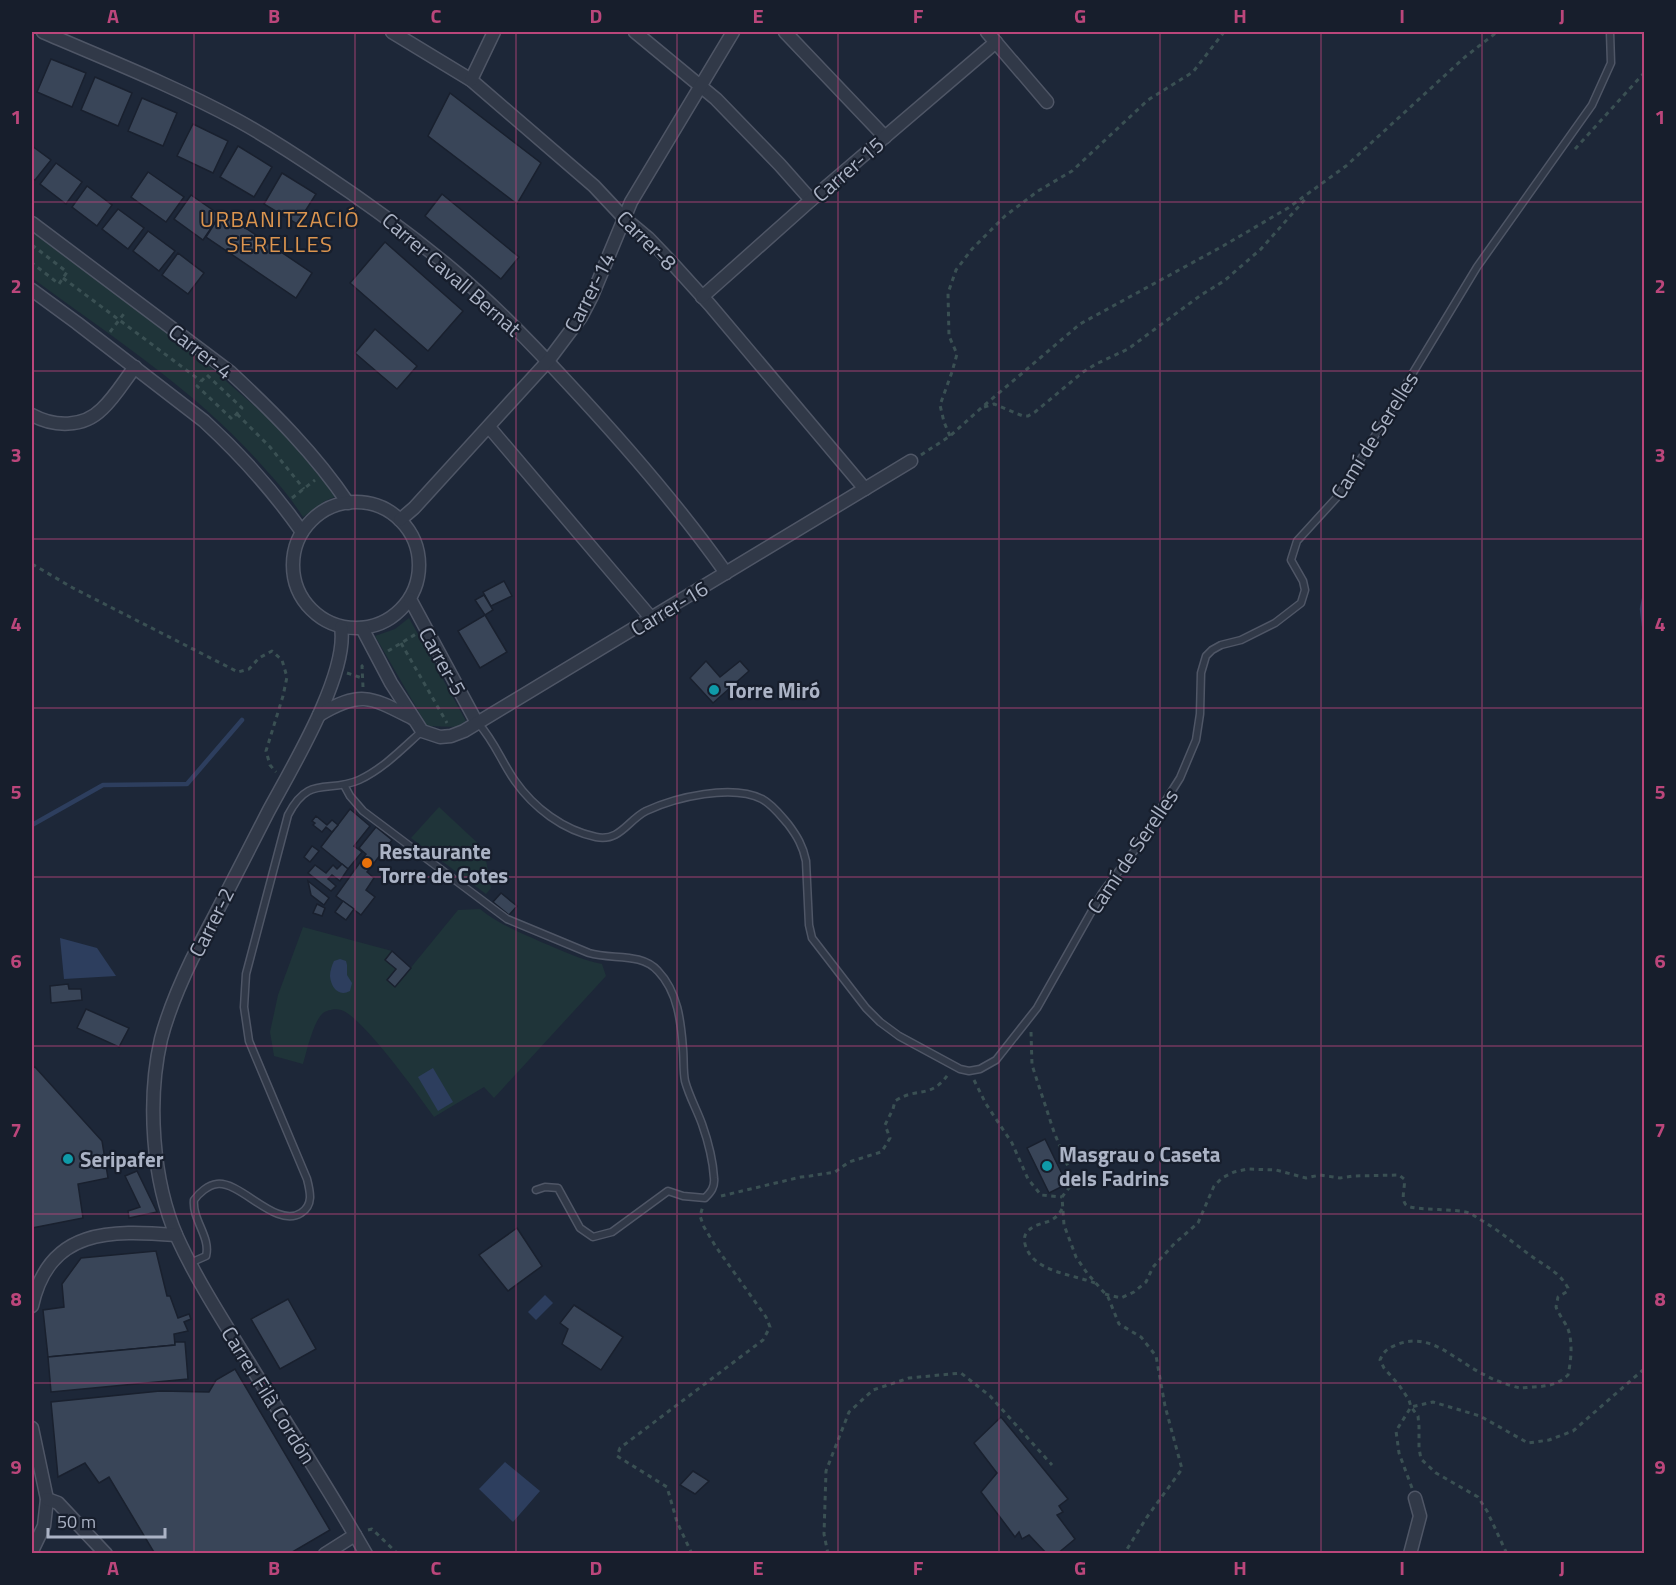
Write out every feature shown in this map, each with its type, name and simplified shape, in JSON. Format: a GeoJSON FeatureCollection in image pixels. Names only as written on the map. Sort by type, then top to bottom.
{"type":"FeatureCollection","features":[{"type":"Feature","properties":{"kind":"street","name":"Carrer Cavall Bernat"},"geometry":{"type":"LineString","coordinates":[[43,32],[56,34],[237,120],[279,144],[349,190],[399,227],[455,272],[548,361],[610,428],[658,485],[726,573]]}},
{"type":"Feature","properties":{"kind":"street","name":"Carrer-8"},"geometry":{"type":"LineString","coordinates":[[392,32],[471,80],[594,186],[624,218],[648,238],[710,305],[866,489]]}},
{"type":"Feature","properties":{"kind":"street"},"geometry":{"type":"LineString","coordinates":[[471,80],[494,32]]}},
{"type":"Feature","properties":{"kind":"street"},"geometry":{"type":"LineString","coordinates":[[635,32],[701,85],[812,200]]}},
{"type":"Feature","properties":{"kind":"street","name":"Carrer-14"},"geometry":{"type":"LineString","coordinates":[[400,520],[414,508],[489,427],[548,361],[568,334],[586,306],[630,202],[733,32]]}},
{"type":"Feature","properties":{"kind":"street"},"geometry":{"type":"LineString","coordinates":[[785,32],[885,137]]}},
{"type":"Feature","properties":{"kind":"street"},"geometry":{"type":"LineString","coordinates":[[987,32],[1047,102]]}},
{"type":"Feature","properties":{"kind":"street","name":"Carrer-15"},"geometry":{"type":"LineString","coordinates":[[702,297],[996,42]]}},
{"type":"Feature","properties":{"kind":"street","name":"Carrer-4"},"geometry":{"type":"LineString","coordinates":[[32,223],[230,372],[285,426],[326,471],[348,503]]}},
{"type":"Feature","properties":{"kind":"street"},"geometry":{"type":"LineString","coordinates":[[32,290],[135,367],[211,428],[249,467],[302,532]]}},
{"type":"Feature","properties":{"kind":"street"},"geometry":{"type":"LineString","coordinates":[[32,415],[58,424],[75,423],[89,418],[103,408],[135,367]]}},
{"type":"Feature","properties":{"kind":"street"},"geometry":{"type":"LineString","coordinates":[[489,427],[652,619]]}},
{"type":"Feature","properties":{"kind":"street","name":"Carrer-16"},"geometry":{"type":"LineString","coordinates":[[454,735],[652,619],[911,461]]}},
{"type":"Feature","properties":{"kind":"street"},"geometry":{"type":"LineString","coordinates":[[365,502],[384,508],[400,520],[413,537],[419,558],[418,579],[410,599],[397,614],[381,624],[362,628],[341,627],[323,619],[308,606],[298,590],[294,570],[295,551],[302,532],[314,519],[333,506],[365,502]]}},
{"type":"Feature","properties":{"kind":"street","name":"Carrer-5"},"geometry":{"type":"LineString","coordinates":[[410,599],[477,723]]}},
{"type":"Feature","properties":{"kind":"street","name":"Carrer-2"},"geometry":{"type":"LineString","coordinates":[[176,1235],[163,1193],[156,1157],[155,1083],[161,1040],[192,959],[319,715],[336,669],[343,635],[341,627]]}},
{"type":"Feature","properties":{"kind":"street"},"geometry":{"type":"LineString","coordinates":[[362,628],[422,731],[440,737],[454,735]]}},
{"type":"Feature","properties":{"kind":"street"},"geometry":{"type":"LineString","coordinates":[[319,715],[336,705],[357,699],[376,701],[413,719]]}},
{"type":"Feature","properties":{"kind":"street"},"geometry":{"type":"LineString","coordinates":[[32,1305],[37,1288],[49,1264],[69,1246],[104,1235],[144,1232],[176,1235]]}},
{"type":"Feature","properties":{"kind":"street","name":"Carrer Filà Cordón"},"geometry":{"type":"LineString","coordinates":[[176,1235],[207,1295],[366,1554]]}},
{"type":"Feature","properties":{"kind":"street"},"geometry":{"type":"LineString","coordinates":[[32,1428],[47,1499],[44,1526],[32,1551]]}},
{"type":"Feature","properties":{"kind":"street"},"geometry":{"type":"LineString","coordinates":[[1410,1554],[1420,1516],[1415,1498]]}},
{"type":"Feature","properties":{"kind":"street"},"geometry":{"type":"LineString","coordinates":[[47,1499],[58,1503],[106,1554]]}},
{"type":"Feature","properties":{"kind":"street"},"geometry":{"type":"LineString","coordinates":[[325,1554],[356,1535]]}},
{"type":"Feature","properties":{"kind":"lane","name":"Camí de Serelles"},"geometry":{"type":"LineString","coordinates":[[969,1071],[980,1069],[996,1060],[1031,1017],[1102,893],[1134,851],[1180,778],[1196,740],[1200,714],[1201,673],[1206,656],[1221,645],[1241,640],[1275,623],[1301,603],[1305,590],[1291,560],[1297,541],[1339,495],[1477,267],[1592,105],[1611,63],[1610,32]]}},
{"type":"Feature","properties":{"kind":"lane"},"geometry":{"type":"LineString","coordinates":[[477,723],[487,734],[514,779],[530,799],[555,820],[595,837],[614,836],[643,813],[704,795],[723,792],[743,793],[755,796],[773,807],[797,836],[804,851],[808,925],[816,945],[866,1008],[880,1022],[899,1036],[953,1066],[969,1071]]}},
{"type":"Feature","properties":{"kind":"lane"},"geometry":{"type":"LineString","coordinates":[[190,1263],[206,1256],[208,1248],[195,1215],[194,1200],[200,1193],[215,1184],[226,1185],[266,1208],[292,1217],[305,1211],[311,1195],[307,1179],[249,1041],[245,1014],[246,974],[288,815],[311,789],[344,785],[359,780],[374,772],[422,731]]}},
{"type":"Feature","properties":{"kind":"lane"},"geometry":{"type":"LineString","coordinates":[[344,785],[363,811],[507,919],[597,956],[641,960],[656,969],[668,984],[676,1003],[683,1048],[684,1078],[702,1126],[715,1179],[713,1190],[705,1198],[683,1196],[668,1191],[612,1232],[593,1237],[580,1228],[558,1188],[545,1187],[536,1190]]}},
{"type":"Feature","properties":{"kind":"path"},"geometry":{"type":"LineString","coordinates":[[950,436],[940,405],[957,354],[949,336],[948,293],[956,270],[972,249],[1005,216],[1038,191],[1072,171],[1148,100],[1193,72],[1224,32]]}},
{"type":"Feature","properties":{"kind":"path"},"geometry":{"type":"LineString","coordinates":[[911,461],[950,436],[1080,324],[1288,208],[1346,166],[1465,57],[1497,32]]}},
{"type":"Feature","properties":{"kind":"path"},"geometry":{"type":"LineString","coordinates":[[1572,152],[1644,73]]}},
{"type":"Feature","properties":{"kind":"path"},"geometry":{"type":"LineString","coordinates":[[980,409],[994,404],[1023,416],[1035,412],[1083,372],[1128,349],[1201,295],[1224,281],[1261,249],[1313,190]]}},
{"type":"Feature","properties":{"kind":"path"},"geometry":{"type":"LineString","coordinates":[[32,245],[67,272],[59,284],[32,263]]}},
{"type":"Feature","properties":{"kind":"path"},"geometry":{"type":"LineString","coordinates":[[63,278],[201,381]]}},
{"type":"Feature","properties":{"kind":"path"},"geometry":{"type":"LineString","coordinates":[[102,342],[134,300]]}},
{"type":"Feature","properties":{"kind":"path"},"geometry":{"type":"LineString","coordinates":[[207,375],[242,408],[232,419],[197,386],[201,381],[207,375]]}},
{"type":"Feature","properties":{"kind":"path"},"geometry":{"type":"LineString","coordinates":[[236,414],[270,447],[304,489]]}},
{"type":"Feature","properties":{"kind":"path"},"geometry":{"type":"LineString","coordinates":[[283,506],[326,471]]}},
{"type":"Feature","properties":{"kind":"path"},"geometry":{"type":"LineString","coordinates":[[32,564],[73,588],[238,672],[249,669],[259,658],[272,651],[277,655],[282,660],[287,676],[266,751],[270,765],[284,783]]}},
{"type":"Feature","properties":{"kind":"path"},"geometry":{"type":"LineString","coordinates":[[401,643],[454,735]]}},
{"type":"Feature","properties":{"kind":"path"},"geometry":{"type":"LineString","coordinates":[[1031,1017],[1032,1065],[1069,1169],[1072,1184],[1062,1197],[1064,1225],[1076,1257],[1108,1297],[1119,1324],[1141,1337],[1156,1356],[1182,1469],[1147,1517],[1124,1554]]}},
{"type":"Feature","properties":{"kind":"path"},"geometry":{"type":"LineString","coordinates":[[692,1554],[677,1522],[667,1487],[617,1456],[620,1448],[763,1340],[770,1327],[766,1317],[704,1227],[700,1216],[705,1198],[801,1176],[835,1172],[849,1162],[881,1152],[890,1138],[885,1125],[895,1101],[906,1095],[938,1087],[953,1066]]}},
{"type":"Feature","properties":{"kind":"path"},"geometry":{"type":"LineString","coordinates":[[969,1071],[986,1104],[1012,1143],[1028,1179],[1041,1195],[1062,1197]]}},
{"type":"Feature","properties":{"kind":"path"},"geometry":{"type":"LineString","coordinates":[[1105,1294],[1120,1298],[1134,1292],[1146,1282],[1163,1256],[1198,1223],[1214,1185],[1234,1172],[1247,1169],[1276,1170],[1306,1178],[1320,1175],[1340,1178],[1399,1175],[1404,1179],[1406,1186],[1403,1194],[1406,1205],[1412,1208],[1435,1208],[1469,1213],[1504,1234],[1536,1260],[1547,1265],[1568,1288],[1568,1291],[1558,1297],[1556,1307],[1568,1330],[1570,1341],[1568,1375],[1556,1384],[1521,1388],[1484,1375],[1450,1353],[1429,1343],[1406,1342],[1395,1345],[1383,1353],[1380,1360],[1384,1368],[1400,1385],[1418,1416],[1421,1460],[1436,1473],[1478,1497],[1507,1554]]}},
{"type":"Feature","properties":{"kind":"path"},"geometry":{"type":"LineString","coordinates":[[1063,1208],[1058,1216],[1033,1227],[1026,1233],[1024,1240],[1028,1251],[1034,1260],[1048,1268],[1096,1284]]}},
{"type":"Feature","properties":{"kind":"path"},"geometry":{"type":"LineString","coordinates":[[1415,1498],[1399,1453],[1396,1431],[1411,1407],[1433,1402],[1480,1416],[1528,1443],[1549,1440],[1573,1431],[1644,1370]]}},
{"type":"Feature","properties":{"kind":"path"},"geometry":{"type":"LineString","coordinates":[[828,1554],[824,1534],[826,1471],[849,1412],[873,1390],[909,1378],[961,1373],[990,1396],[1052,1465]]}},
{"type":"Feature","properties":{"kind":"path"},"geometry":{"type":"LineString","coordinates":[[356,1535],[372,1528],[398,1554]]}},
{"type":"Feature","properties":{"kind":"green space"},"geometry":{"type":"Polygon","coordinates":[[[32,227],[154,318],[281,429],[337,496],[325,501],[303,517],[241,442],[213,416],[155,368],[32,278],[32,227]]]}},
{"type":"Feature","properties":{"kind":"green space"},"geometry":{"type":"Polygon","coordinates":[[[409,618],[466,721],[457,727],[427,726],[375,636],[395,629],[409,618]]]}},
{"type":"Feature","properties":{"kind":"green space"},"geometry":{"type":"Polygon","coordinates":[[[439,807],[484,849],[491,888],[486,894],[411,838],[439,807]]]}},
{"type":"Feature","properties":{"kind":"green space"},"geometry":{"type":"Polygon","coordinates":[[[480,909],[525,935],[602,964],[606,976],[494,1098],[484,1087],[434,1117],[376,1041],[350,1015],[339,1009],[327,1011],[319,1017],[303,1064],[274,1056],[270,1032],[278,995],[303,927],[392,951],[385,960],[396,969],[387,980],[395,987],[458,910],[480,909]]]}},
{"type":"Feature","properties":{"kind":"water"},"geometry":{"type":"Polygon","coordinates":[[[60,938],[97,948],[116,976],[64,979],[60,938]]]}},
{"type":"Feature","properties":{"kind":"water"},"geometry":{"type":"Polygon","coordinates":[[[340,959],[346,961],[347,975],[352,983],[350,991],[346,993],[334,988],[330,976],[334,961],[340,959]]]}},
{"type":"Feature","properties":{"kind":"water"},"geometry":{"type":"Polygon","coordinates":[[[433,1068],[453,1102],[438,1111],[418,1077],[433,1068]]]}},
{"type":"Feature","properties":{"kind":"water"},"geometry":{"type":"Polygon","coordinates":[[[545,1295],[553,1303],[536,1320],[528,1312],[545,1295]]]}},
{"type":"Feature","properties":{"kind":"water"},"geometry":{"type":"Polygon","coordinates":[[[505,1462],[540,1491],[513,1522],[479,1489],[505,1462]]]}},
{"type":"Feature","properties":{"kind":"building"},"geometry":{"type":"Polygon","coordinates":[[[51,59],[86,73],[72,107],[37,92],[51,59]]]}},
{"type":"Feature","properties":{"kind":"building"},"geometry":{"type":"Polygon","coordinates":[[[95,77],[132,93],[118,126],[81,110],[95,77]]]}},
{"type":"Feature","properties":{"kind":"building"},"geometry":{"type":"Polygon","coordinates":[[[450,93],[541,163],[517,204],[428,136],[450,93]]]}},
{"type":"Feature","properties":{"kind":"building"},"geometry":{"type":"Polygon","coordinates":[[[142,98],[177,113],[163,146],[128,131],[142,98]]]}},
{"type":"Feature","properties":{"kind":"building"},"geometry":{"type":"Polygon","coordinates":[[[193,124],[228,141],[213,173],[177,156],[193,124]]]}},
{"type":"Feature","properties":{"kind":"building"},"geometry":{"type":"Polygon","coordinates":[[[32,146],[51,160],[35,180],[32,178],[32,146]]]}},
{"type":"Feature","properties":{"kind":"building"},"geometry":{"type":"Polygon","coordinates":[[[238,146],[272,167],[254,197],[220,177],[238,146]]]}},
{"type":"Feature","properties":{"kind":"building"},"geometry":{"type":"Polygon","coordinates":[[[56,163],[82,182],[66,204],[40,184],[56,163]]]}},
{"type":"Feature","properties":{"kind":"building"},"geometry":{"type":"Polygon","coordinates":[[[148,172],[184,197],[166,222],[131,197],[148,172]]]}},
{"type":"Feature","properties":{"kind":"building"},"geometry":{"type":"Polygon","coordinates":[[[282,173],[316,194],[297,224],[264,204],[282,173]]]}},
{"type":"Feature","properties":{"kind":"building"},"geometry":{"type":"Polygon","coordinates":[[[87,186],[112,205],[97,226],[72,207],[87,186]]]}},
{"type":"Feature","properties":{"kind":"building"},"geometry":{"type":"Polygon","coordinates":[[[442,194],[519,257],[501,279],[425,216],[442,194]]]}},
{"type":"Feature","properties":{"kind":"building"},"geometry":{"type":"Polygon","coordinates":[[[191,195],[220,215],[203,240],[174,219],[191,195]]]}},
{"type":"Feature","properties":{"kind":"building"},"geometry":{"type":"Polygon","coordinates":[[[118,209],[144,228],[128,249],[102,229],[118,209]]]}},
{"type":"Feature","properties":{"kind":"building"},"geometry":{"type":"Polygon","coordinates":[[[222,212],[312,273],[296,298],[206,237],[222,212]]]}},
{"type":"Feature","properties":{"kind":"building"},"geometry":{"type":"Polygon","coordinates":[[[148,231],[175,251],[159,271],[133,251],[148,231]]]}},
{"type":"Feature","properties":{"kind":"building"},"geometry":{"type":"Polygon","coordinates":[[[385,242],[463,311],[428,351],[350,283],[385,242]]]}},
{"type":"Feature","properties":{"kind":"building"},"geometry":{"type":"Polygon","coordinates":[[[178,253],[204,273],[188,294],[162,275],[178,253]]]}},
{"type":"Feature","properties":{"kind":"building"},"geometry":{"type":"Polygon","coordinates":[[[375,329],[417,366],[397,389],[355,353],[375,329]]]}},
{"type":"Feature","properties":{"kind":"building"},"geometry":{"type":"Polygon","coordinates":[[[504,581],[512,596],[491,606],[483,592],[504,581]]]}},
{"type":"Feature","properties":{"kind":"building"},"geometry":{"type":"Polygon","coordinates":[[[484,595],[493,610],[485,615],[475,600],[484,595]]]}},
{"type":"Feature","properties":{"kind":"building"},"geometry":{"type":"Polygon","coordinates":[[[485,615],[507,652],[480,668],[458,631],[485,615]]]}},
{"type":"Feature","properties":{"kind":"building","name":"Torre Miró"},"geometry":{"type":"Polygon","coordinates":[[[706,661],[720,677],[740,661],[749,671],[713,703],[690,678],[706,661]]]}},
{"type":"Feature","properties":{"kind":"building"},"geometry":{"type":"Polygon","coordinates":[[[350,809],[370,826],[354,846],[362,852],[348,869],[321,847],[350,809]]]}},
{"type":"Feature","properties":{"kind":"building"},"geometry":{"type":"Polygon","coordinates":[[[316,816],[327,825],[332,820],[338,825],[332,832],[326,827],[322,832],[313,825],[315,823],[312,821],[316,816]]]}},
{"type":"Feature","properties":{"kind":"building","name":"Restaurante Torre de Cotes"},"geometry":{"type":"Polygon","coordinates":[[[376,827],[392,840],[367,872],[374,878],[366,890],[375,897],[361,915],[336,896],[366,854],[359,848],[376,827]]]}},
{"type":"Feature","properties":{"kind":"building"},"geometry":{"type":"Polygon","coordinates":[[[312,846],[319,851],[310,862],[304,857],[312,846]]]}},
{"type":"Feature","properties":{"kind":"building"},"geometry":{"type":"Polygon","coordinates":[[[342,864],[348,869],[340,881],[332,875],[328,879],[336,886],[331,891],[308,873],[315,865],[326,873],[333,865],[337,869],[342,864]]]}},
{"type":"Feature","properties":{"kind":"building"},"geometry":{"type":"Polygon","coordinates":[[[308,881],[329,898],[324,905],[311,895],[308,881]]]}},
{"type":"Feature","properties":{"kind":"building"},"geometry":{"type":"Polygon","coordinates":[[[501,893],[517,906],[509,915],[493,902],[501,893]]]}},
{"type":"Feature","properties":{"kind":"building"},"geometry":{"type":"Polygon","coordinates":[[[343,901],[354,909],[346,920],[335,912],[343,901]]]}},
{"type":"Feature","properties":{"kind":"building"},"geometry":{"type":"Polygon","coordinates":[[[317,904],[325,908],[322,916],[313,913],[317,904]]]}},
{"type":"Feature","properties":{"kind":"building"},"geometry":{"type":"Polygon","coordinates":[[[392,951],[411,968],[395,987],[387,980],[396,969],[385,960],[392,951]]]}},
{"type":"Feature","properties":{"kind":"building"},"geometry":{"type":"Polygon","coordinates":[[[68,984],[69,989],[81,989],[82,1000],[51,1003],[50,986],[68,984]]]}},
{"type":"Feature","properties":{"kind":"building"},"geometry":{"type":"Polygon","coordinates":[[[86,1009],[129,1028],[119,1047],[77,1028],[86,1009]]]}},
{"type":"Feature","properties":{"kind":"building","name":"Seripafer"},"geometry":{"type":"Polygon","coordinates":[[[35,1067],[102,1141],[108,1178],[78,1184],[83,1218],[32,1228],[32,1068],[35,1067]]]}},
{"type":"Feature","properties":{"kind":"building","name":"Masgrau o Caseta dels Fadrins"},"geometry":{"type":"Polygon","coordinates":[[[1045,1139],[1067,1184],[1049,1193],[1027,1148],[1045,1139]]]}},
{"type":"Feature","properties":{"kind":"building"},"geometry":{"type":"Polygon","coordinates":[[[137,1171],[157,1212],[129,1218],[128,1211],[140,1207],[125,1176],[137,1171]]]}},
{"type":"Feature","properties":{"kind":"building"},"geometry":{"type":"Polygon","coordinates":[[[517,1228],[542,1266],[508,1291],[479,1255],[517,1228]]]}},
{"type":"Feature","properties":{"kind":"building"},"geometry":{"type":"Polygon","coordinates":[[[156,1251],[167,1296],[170,1296],[178,1318],[189,1314],[191,1319],[184,1322],[188,1331],[174,1334],[175,1345],[48,1357],[43,1310],[64,1307],[62,1284],[81,1258],[156,1251]]]}},
{"type":"Feature","properties":{"kind":"building"},"geometry":{"type":"Polygon","coordinates":[[[288,1299],[316,1349],[280,1369],[251,1319],[288,1299]]]}},
{"type":"Feature","properties":{"kind":"building"},"geometry":{"type":"Polygon","coordinates":[[[574,1305],[623,1337],[601,1370],[562,1344],[568,1329],[560,1323],[574,1305]]]}},
{"type":"Feature","properties":{"kind":"building"},"geometry":{"type":"Polygon","coordinates":[[[175,1342],[185,1342],[188,1379],[51,1392],[48,1357],[175,1345],[175,1342]]]}},
{"type":"Feature","properties":{"kind":"building"},"geometry":{"type":"Polygon","coordinates":[[[235,1369],[330,1530],[289,1554],[155,1554],[109,1477],[99,1483],[85,1463],[58,1477],[51,1402],[160,1391],[209,1392],[216,1380],[235,1369]]]}},
{"type":"Feature","properties":{"kind":"building"},"geometry":{"type":"Polygon","coordinates":[[[1001,1417],[1068,1499],[1059,1506],[1063,1512],[1057,1515],[1075,1539],[1057,1554],[1047,1554],[1029,1535],[1022,1539],[1019,1532],[1015,1537],[981,1492],[997,1473],[974,1443],[1001,1417]]]}},
{"type":"Feature","properties":{"kind":"building"},"geometry":{"type":"Polygon","coordinates":[[[693,1471],[709,1481],[695,1494],[680,1485],[693,1471]]]}},
{"type":"Feature","properties":{"kind":"waterway"},"geometry":{"type":"LineString","coordinates":[[1644,599],[1642,609],[1644,626]]}},
{"type":"Feature","properties":{"kind":"waterway"},"geometry":{"type":"LineString","coordinates":[[32,825],[103,785],[187,784],[242,720]]}},
{"type":"Feature","properties":{"kind":"place","name":"Torre Miró"},"geometry":{"type":"Point","coordinates":[714,690]}},
{"type":"Feature","properties":{"kind":"place","name":"Restaurante Torre de Cotes"},"geometry":{"type":"Point","coordinates":[367,863]}},
{"type":"Feature","properties":{"kind":"place","name":"Seripafer"},"geometry":{"type":"Point","coordinates":[68,1159]}},
{"type":"Feature","properties":{"kind":"place","name":"Masgrau o Caseta dels Fadrins"},"geometry":{"type":"Point","coordinates":[1047,1166]}},
{"type":"Feature","properties":{"kind":"district","name":"URBANITZACIÓ SERELLES"},"geometry":{"type":"Point","coordinates":[280,232]}}]}
